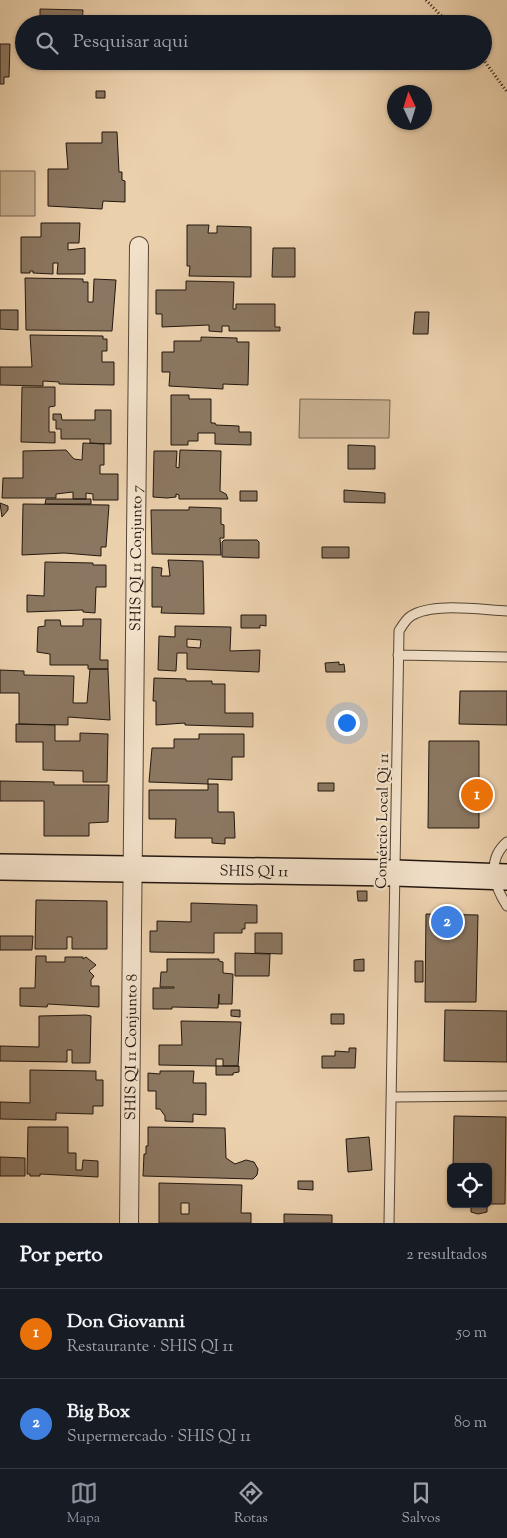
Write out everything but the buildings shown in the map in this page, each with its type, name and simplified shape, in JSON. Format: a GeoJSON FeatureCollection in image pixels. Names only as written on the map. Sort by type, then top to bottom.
{"type":"FeatureCollection","features":[{"type":"Feature","properties":{"kind":"street","name":"SHIS QI 11 Conjunto 7"},"geometry":{"type":"LineString","coordinates":[[133,870],[139,246]]}},
{"type":"Feature","properties":{"kind":"street","name":"SHIS QI 11"},"geometry":{"type":"LineString","coordinates":[[0,867],[395,873],[500,877]]}},
{"type":"Feature","properties":{"kind":"street","name":"SHIS QI 11 Conjunto 8"},"geometry":{"type":"LineString","coordinates":[[129,1223],[133,870]]}},
{"type":"Feature","properties":{"kind":"lane","name":"Comércio Local Qi 11"},"geometry":{"type":"LineString","coordinates":[[389,1223],[399,631],[409,617],[421,611],[438,608],[507,611]]}},
{"type":"Feature","properties":{"kind":"lane"},"geometry":{"type":"LineString","coordinates":[[398,655],[507,657]]}},
{"type":"Feature","properties":{"kind":"lane"},"geometry":{"type":"LineString","coordinates":[[507,842],[499,848],[500,877],[507,906]]}},
{"type":"Feature","properties":{"kind":"lane"},"geometry":{"type":"LineString","coordinates":[[392,1098],[507,1096]]}},
{"type":"Feature","properties":{"kind":"path"},"geometry":{"type":"LineString","coordinates":[[426,0],[440,15]]}},
{"type":"Feature","properties":{"kind":"path"},"geometry":{"type":"LineString","coordinates":[[491,70],[507,92]]}},
{"type":"Feature","properties":{"kind":"shaded area"},"geometry":{"type":"Polygon","coordinates":[[[0,171],[35,171],[35,216],[0,216],[0,171]]]}},
{"type":"Feature","properties":{"kind":"shaded area"},"geometry":{"type":"Polygon","coordinates":[[[300,399],[390,400],[389,438],[299,438],[300,399]]]}},
{"type":"Feature","properties":{"kind":"place","name":"Don Giovanni"},"geometry":{"type":"Point","coordinates":[477,795]}},
{"type":"Feature","properties":{"kind":"place","name":"Big Box"},"geometry":{"type":"Point","coordinates":[447,922]}}]}
